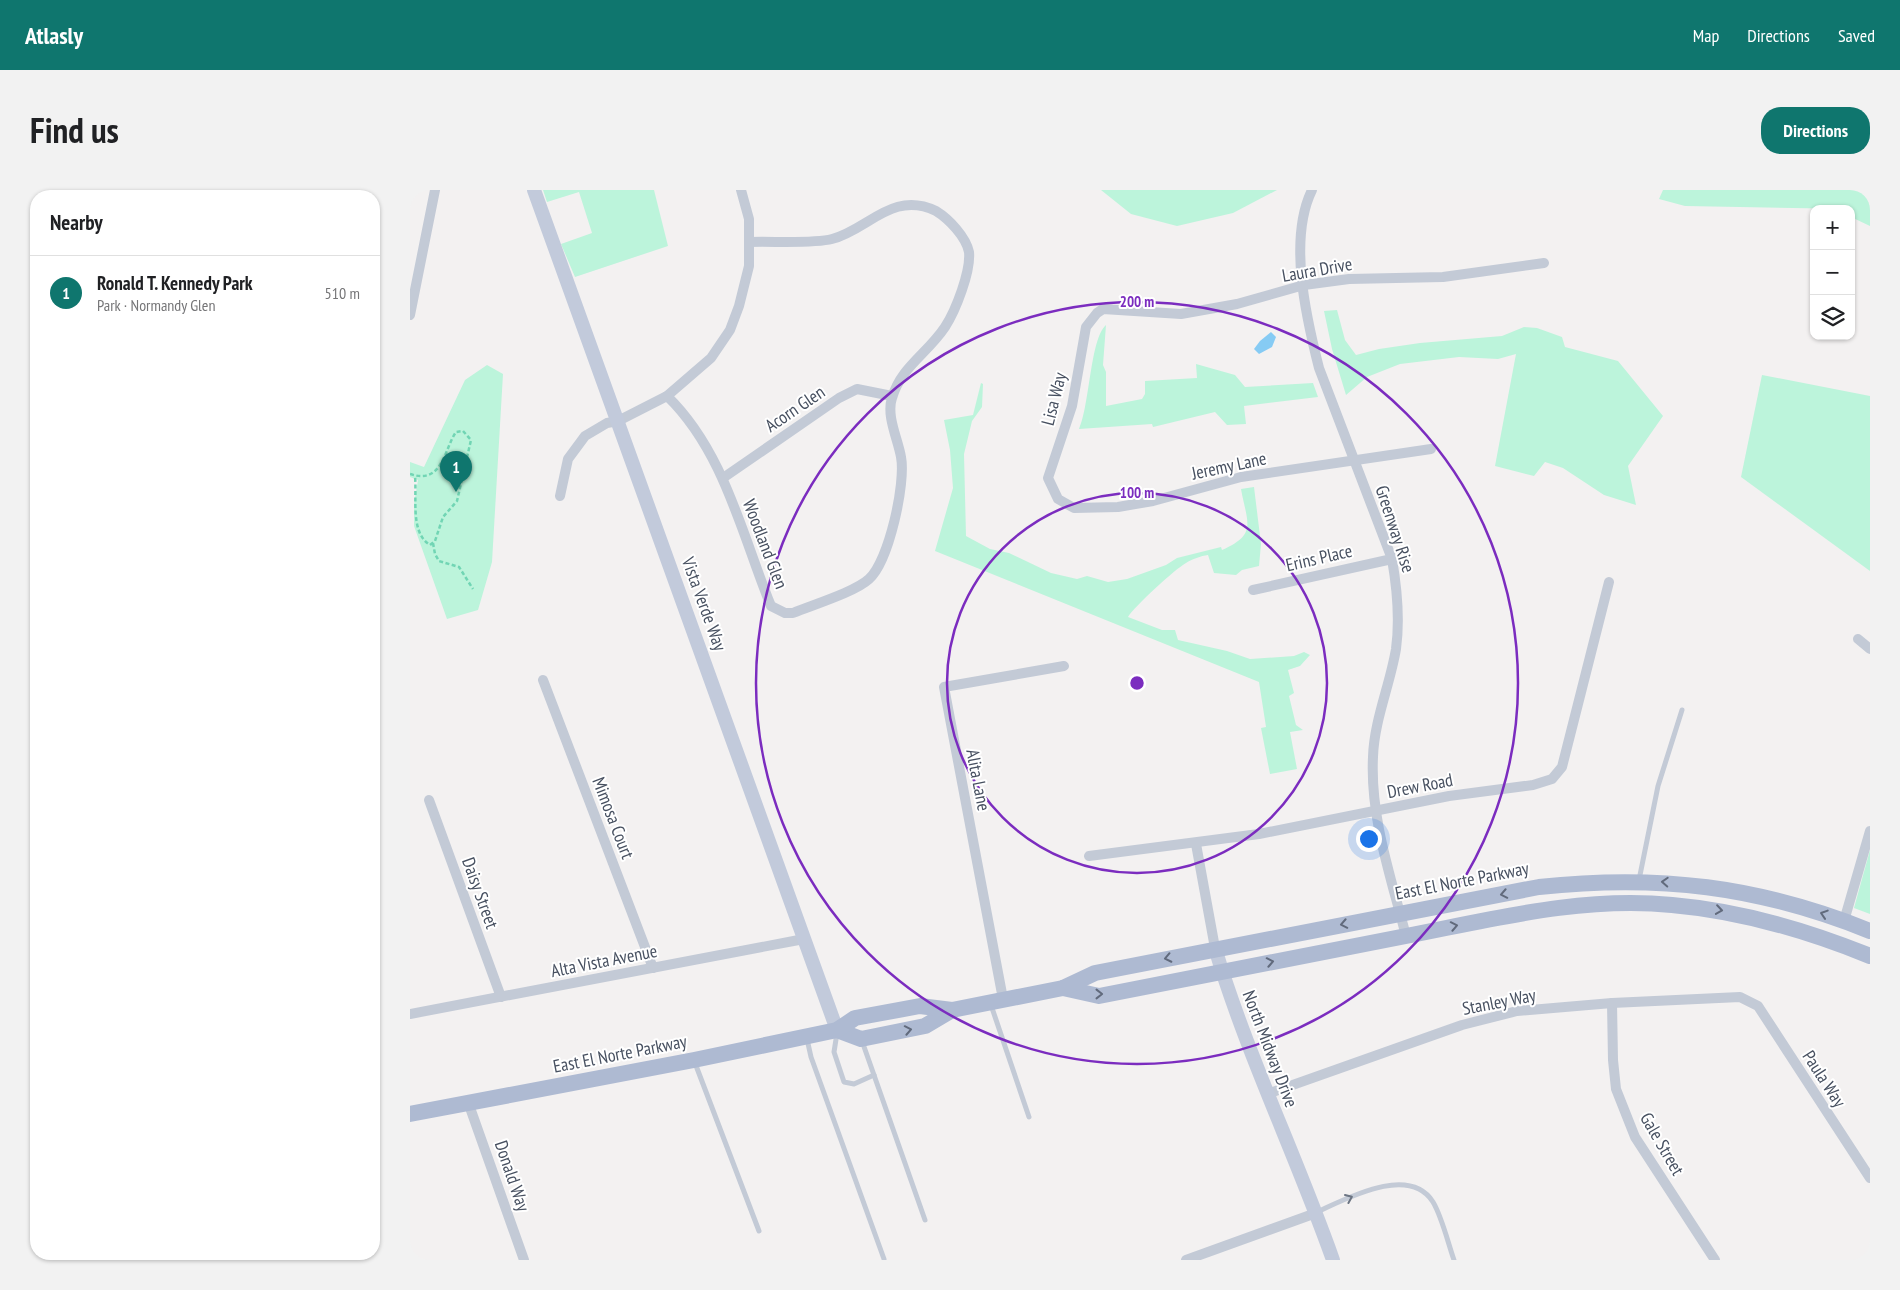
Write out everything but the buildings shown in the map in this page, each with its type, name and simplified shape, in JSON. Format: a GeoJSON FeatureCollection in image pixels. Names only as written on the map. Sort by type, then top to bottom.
{"type":"FeatureCollection","features":[{"type":"Feature","properties":{"kind":"main road","name":"East El Norte Parkway"},"geometry":{"type":"LineString","coordinates":[[837,1030],[861,1038],[925,1026],[952,1010],[1063,988],[1095,973],[1215,948],[1539,887],[1584,882],[1638,881],[1682,883],[1733,890],[1790,902],[1870,930]]}},
{"type":"Feature","properties":{"kind":"main road","name":"East El Norte Parkway"},"geometry":{"type":"LineString","coordinates":[[1063,988],[1099,996],[1543,909],[1626,903],[1671,904],[1724,911],[1779,923],[1870,956]]}},
{"type":"Feature","properties":{"kind":"main road","name":"East El Norte Parkway"},"geometry":{"type":"LineString","coordinates":[[410,1114],[694,1060],[837,1030],[855,1018],[920,1006],[952,1010]]}},
{"type":"Feature","properties":{"kind":"street"},"geometry":{"type":"LineString","coordinates":[[410,315],[435,190]]}},
{"type":"Feature","properties":{"kind":"street","name":"Vista Verde Way"},"geometry":{"type":"LineString","coordinates":[[534,190],[837,1030]]}},
{"type":"Feature","properties":{"kind":"street"},"geometry":{"type":"LineString","coordinates":[[560,496],[568,459],[585,436],[607,423],[618,422],[667,396],[711,358],[730,330],[739,306],[748,266],[749,219],[741,190]]}},
{"type":"Feature","properties":{"kind":"street","name":"Greenway Rise"},"geometry":{"type":"LineString","coordinates":[[1312,190],[1302,225],[1299,251],[1311,337],[1319,368],[1392,559],[1397,590],[1396,648],[1373,755],[1376,812],[1406,936]]}},
{"type":"Feature","properties":{"kind":"street","name":"Woodland Glen"},"geometry":{"type":"LineString","coordinates":[[667,396],[683,411],[723,478],[771,606],[785,613],[793,613],[856,587],[870,579],[884,555],[900,496],[902,459],[890,406],[892,396],[900,375],[924,353],[946,326],[965,282],[969,252],[962,235],[936,211],[909,203],[877,213],[846,234],[832,239],[749,242]]}},
{"type":"Feature","properties":{"kind":"street","name":"Laura Drive"},"geometry":{"type":"LineString","coordinates":[[1097,313],[1103,310],[1181,314],[1237,304],[1304,285],[1349,279],[1443,277],[1544,263]]}},
{"type":"Feature","properties":{"kind":"street","name":"Lisa Way"},"geometry":{"type":"LineString","coordinates":[[1055,494],[1048,478],[1072,406],[1086,326],[1097,313]]}},
{"type":"Feature","properties":{"kind":"street","name":"Acorn Glen"},"geometry":{"type":"LineString","coordinates":[[723,478],[839,398],[857,389],[892,396]]}},
{"type":"Feature","properties":{"kind":"street","name":"Jeremy Lane"},"geometry":{"type":"LineString","coordinates":[[1055,494],[1058,499],[1074,508],[1118,507],[1153,501],[1241,477],[1431,449]]}},
{"type":"Feature","properties":{"kind":"street","name":"Erins Place"},"geometry":{"type":"LineString","coordinates":[[1253,590],[1392,559]]}},
{"type":"Feature","properties":{"kind":"street","name":"Drew Road"},"geometry":{"type":"LineString","coordinates":[[1090,856],[1196,844],[1376,812],[1449,796],[1533,785],[1552,779],[1562,768],[1609,582]]}},
{"type":"Feature","properties":{"kind":"street"},"geometry":{"type":"LineString","coordinates":[[1858,639],[1870,649]]}},
{"type":"Feature","properties":{"kind":"street","name":"Alita Lane"},"geometry":{"type":"LineString","coordinates":[[997,1000],[944,687],[1064,666]]}},
{"type":"Feature","properties":{"kind":"street","name":"Mimosa Court"},"geometry":{"type":"LineString","coordinates":[[543,680],[653,968]]}},
{"type":"Feature","properties":{"kind":"street","name":"Daisy Street"},"geometry":{"type":"LineString","coordinates":[[429,800],[501,997]]}},
{"type":"Feature","properties":{"kind":"street"},"geometry":{"type":"LineString","coordinates":[[1844,921],[1870,831]]}},
{"type":"Feature","properties":{"kind":"street","name":"North Midway Drive"},"geometry":{"type":"LineString","coordinates":[[1196,844],[1215,948],[1222,972],[1266,1094],[1316,1212],[1333,1260]]}},
{"type":"Feature","properties":{"kind":"street","name":"Alta Vista Avenue"},"geometry":{"type":"LineString","coordinates":[[410,1014],[804,939]]}},
{"type":"Feature","properties":{"kind":"street","name":"Stanley Way"},"geometry":{"type":"LineString","coordinates":[[1266,1094],[1462,1025],[1518,1011],[1612,1003],[1740,997],[1749,1001]]}},
{"type":"Feature","properties":{"kind":"street","name":"Paula Way"},"geometry":{"type":"LineString","coordinates":[[1749,1001],[1758,1006],[1870,1178]]}},
{"type":"Feature","properties":{"kind":"street","name":"Gale Street"},"geometry":{"type":"LineString","coordinates":[[1612,1003],[1612,1060],[1616,1089],[1635,1137],[1714,1260]]}},
{"type":"Feature","properties":{"kind":"street","name":"Donald Way"},"geometry":{"type":"LineString","coordinates":[[468,1102],[524,1260]]}},
{"type":"Feature","properties":{"kind":"street"},"geometry":{"type":"LineString","coordinates":[[1186,1260],[1316,1212]]}},
{"type":"Feature","properties":{"kind":"lane"},"geometry":{"type":"LineString","coordinates":[[1638,881],[1658,786],[1682,710]]}},
{"type":"Feature","properties":{"kind":"lane"},"geometry":{"type":"LineString","coordinates":[[997,1000],[996,1022],[1029,1117]]}},
{"type":"Feature","properties":{"kind":"lane"},"geometry":{"type":"LineString","coordinates":[[837,1030],[834,1052],[844,1082],[854,1084],[874,1075]]}},
{"type":"Feature","properties":{"kind":"lane"},"geometry":{"type":"LineString","coordinates":[[807,1036],[811,1056],[884,1259]]}},
{"type":"Feature","properties":{"kind":"lane"},"geometry":{"type":"LineString","coordinates":[[861,1038],[926,1220]]}},
{"type":"Feature","properties":{"kind":"lane"},"geometry":{"type":"LineString","coordinates":[[694,1060],[759,1231]]}},
{"type":"Feature","properties":{"kind":"lane"},"geometry":{"type":"LineString","coordinates":[[1316,1212],[1381,1185],[1410,1186],[1424,1193],[1433,1202],[1454,1260]]}},
{"type":"Feature","properties":{"kind":"path"},"geometry":{"type":"LineString","coordinates":[[410,474],[415,476],[427,474],[443,464],[451,439],[456,432],[463,431],[468,434],[471,440],[457,501],[443,517],[433,543],[434,554],[440,561],[459,567],[473,589]]}},
{"type":"Feature","properties":{"kind":"path"},"geometry":{"type":"LineString","coordinates":[[415,476],[411,513],[413,525],[423,542],[430,545],[433,543]]}},
{"type":"Feature","properties":{"kind":"green space"},"geometry":{"type":"Polygon","coordinates":[[[543,190],[654,190],[668,246],[575,277],[561,244],[592,233],[579,192],[547,202],[543,190]]]}},
{"type":"Feature","properties":{"kind":"green space"},"geometry":{"type":"Polygon","coordinates":[[[1101,190],[1277,190],[1233,213],[1177,226],[1131,214],[1101,190]]]}},
{"type":"Feature","properties":{"kind":"green space"},"geometry":{"type":"Polygon","coordinates":[[[1663,190],[1870,190],[1870,226],[1855,219],[1855,205],[1810,205],[1810,208],[1685,206],[1659,199],[1663,190]]]}},
{"type":"Feature","properties":{"kind":"green space"},"geometry":{"type":"Polygon","coordinates":[[[1337,310],[1345,340],[1356,355],[1379,349],[1420,343],[1502,336],[1524,327],[1537,328],[1562,337],[1565,347],[1618,361],[1663,416],[1628,466],[1636,505],[1604,495],[1563,468],[1545,462],[1534,476],[1495,466],[1516,354],[1498,359],[1459,357],[1400,364],[1367,377],[1346,395],[1332,349],[1324,311],[1337,310]]]}},
{"type":"Feature","properties":{"kind":"green space"},"geometry":{"type":"Polygon","coordinates":[[[1106,325],[1103,365],[1106,372],[1106,406],[1142,399],[1145,394],[1145,381],[1197,378],[1196,364],[1235,375],[1245,387],[1313,383],[1318,397],[1244,406],[1246,424],[1227,425],[1215,412],[1153,427],[1152,424],[1079,429],[1086,405],[1093,358],[1101,333],[1106,325]]]}},
{"type":"Feature","properties":{"kind":"green space"},"geometry":{"type":"Polygon","coordinates":[[[487,365],[503,374],[492,562],[478,610],[447,619],[414,526],[414,504],[418,480],[410,477],[410,462],[424,467],[465,380],[487,365]]]}},
{"type":"Feature","properties":{"kind":"green space"},"geometry":{"type":"Polygon","coordinates":[[[1762,375],[1870,396],[1870,571],[1741,477],[1762,375]]]}},
{"type":"Feature","properties":{"kind":"green space"},"geometry":{"type":"Polygon","coordinates":[[[981,383],[983,384],[982,407],[972,421],[964,454],[966,536],[990,549],[1009,553],[1051,573],[1077,579],[1087,576],[1108,582],[1127,579],[1166,565],[1177,558],[1221,547],[1222,550],[1233,544],[1245,533],[1247,519],[1241,489],[1254,487],[1261,544],[1259,566],[1242,570],[1236,575],[1214,573],[1208,555],[1194,559],[1164,580],[1128,617],[1162,630],[1175,630],[1178,640],[1227,651],[1250,659],[1294,656],[1304,652],[1310,655],[1300,666],[1288,670],[1294,693],[1289,696],[1296,725],[1303,730],[1290,732],[1297,769],[1270,774],[1261,728],[1266,727],[1259,682],[935,551],[953,488],[950,450],[944,420],[973,415],[981,383]]]}},
{"type":"Feature","properties":{"kind":"green space"},"geometry":{"type":"Polygon","coordinates":[[[1870,850],[1870,914],[1854,908],[1870,850]]]}},
{"type":"Feature","properties":{"kind":"water"},"geometry":{"type":"Polygon","coordinates":[[[1271,332],[1276,337],[1272,347],[1259,354],[1254,349],[1271,332]]]}},
{"type":"Feature","properties":{"kind":"place","name":"Ronald T. Kennedy Park"},"geometry":{"type":"Point","coordinates":[456,492]}}]}
